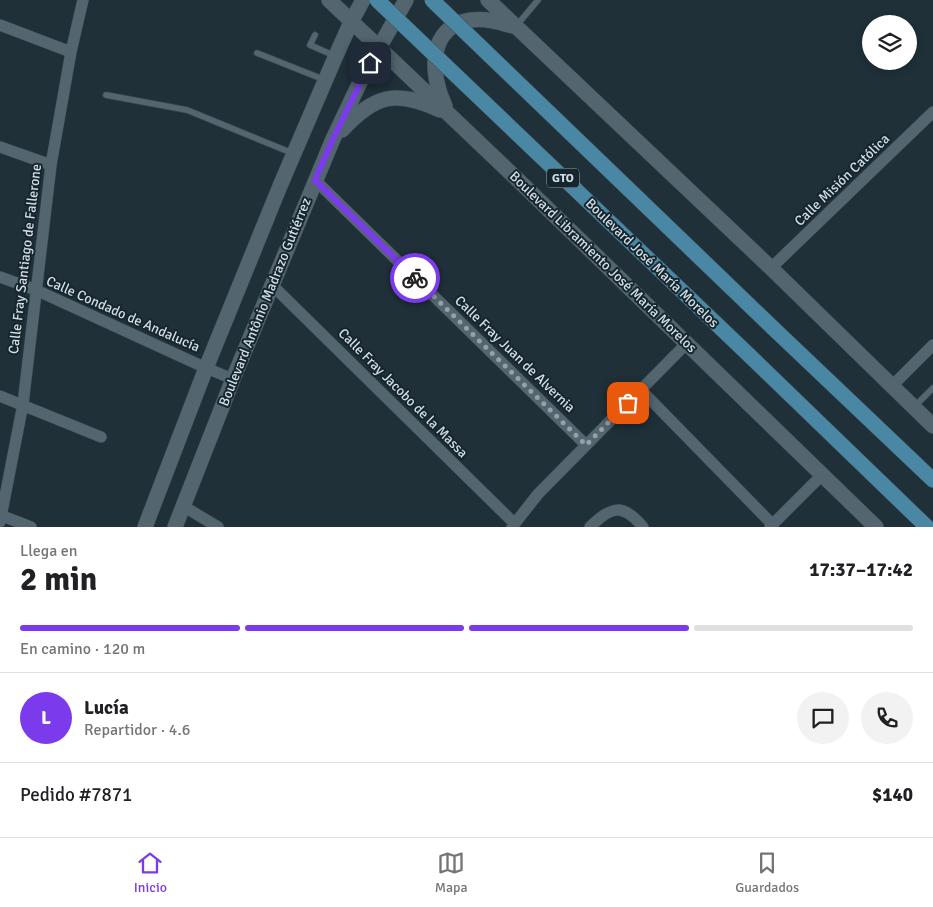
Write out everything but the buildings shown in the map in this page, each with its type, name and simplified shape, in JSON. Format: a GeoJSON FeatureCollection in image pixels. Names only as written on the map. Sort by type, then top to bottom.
{"type":"FeatureCollection","features":[{"type":"Feature","properties":{"kind":"main road","name":"Boulevard José María Morelos"},"geometry":{"type":"LineString","coordinates":[[377,0],[927,527]]}},
{"type":"Feature","properties":{"kind":"main road","name":"GTO"},"geometry":{"type":"LineString","coordinates":[[432,0],[933,480]]}},
{"type":"Feature","properties":{"kind":"street","name":"Calle Fray Santiago de Fallerone"},"geometry":{"type":"LineString","coordinates":[[0,518],[23,404],[51,165],[71,52],[83,0]]}},
{"type":"Feature","properties":{"kind":"street","name":"Boulevard Libramiento José María Morelos"},"geometry":{"type":"LineString","coordinates":[[328,0],[687,343],[876,527]]}},
{"type":"Feature","properties":{"kind":"street"},"geometry":{"type":"LineString","coordinates":[[145,527],[206,368],[294,154],[325,80],[363,0]]}},
{"type":"Feature","properties":{"kind":"street","name":"Boulevard Antônio Madrazo Gutiérrez"},"geometry":{"type":"LineString","coordinates":[[175,527],[315,180],[333,139],[379,47],[406,0]]}},
{"type":"Feature","properties":{"kind":"street"},"geometry":{"type":"LineString","coordinates":[[488,0],[771,268],[933,426]]}},
{"type":"Feature","properties":{"kind":"street"},"geometry":{"type":"LineString","coordinates":[[448,114],[440,96],[434,74],[438,46],[444,34],[455,25],[470,20],[486,19],[515,26]]}},
{"type":"Feature","properties":{"kind":"street"},"geometry":{"type":"LineString","coordinates":[[0,25],[71,52]]}},
{"type":"Feature","properties":{"kind":"street"},"geometry":{"type":"LineString","coordinates":[[333,139],[362,109],[391,97],[410,98],[429,104],[448,114]]}},
{"type":"Feature","properties":{"kind":"street","name":"Calle Misión Católica"},"geometry":{"type":"LineString","coordinates":[[771,268],[933,112]]}},
{"type":"Feature","properties":{"kind":"street"},"geometry":{"type":"LineString","coordinates":[[0,147],[51,165]]}},
{"type":"Feature","properties":{"kind":"street","name":"Calle Fray Juan de Alvernia"},"geometry":{"type":"LineString","coordinates":[[315,180],[586,445]]}},
{"type":"Feature","properties":{"kind":"street","name":"Calle Condado de Andalucía"},"geometry":{"type":"LineString","coordinates":[[0,277],[36,290],[206,368],[234,378]]}},
{"type":"Feature","properties":{"kind":"street","name":"Calle Fray Jacobo de la Massa"},"geometry":{"type":"LineString","coordinates":[[272,285],[513,525]]}},
{"type":"Feature","properties":{"kind":"street"},"geometry":{"type":"LineString","coordinates":[[513,525],[538,494],[687,343]]}},
{"type":"Feature","properties":{"kind":"street"},"geometry":{"type":"LineString","coordinates":[[892,386],[933,345]]}},
{"type":"Feature","properties":{"kind":"street"},"geometry":{"type":"LineString","coordinates":[[641,390],[771,526],[822,475]]}},
{"type":"Feature","properties":{"kind":"street"},"geometry":{"type":"LineString","coordinates":[[0,396],[101,437]]}},
{"type":"Feature","properties":{"kind":"street"},"geometry":{"type":"LineString","coordinates":[[183,506],[218,527]]}},
{"type":"Feature","properties":{"kind":"street"},"geometry":{"type":"LineString","coordinates":[[590,527],[609,511],[619,509],[629,512],[643,527]]}},
{"type":"Feature","properties":{"kind":"street"},"geometry":{"type":"LineString","coordinates":[[0,518],[32,527]]}},
{"type":"Feature","properties":{"kind":"lane"},"geometry":{"type":"LineString","coordinates":[[515,26],[538,0]]}},
{"type":"Feature","properties":{"kind":"lane"},"geometry":{"type":"LineString","coordinates":[[315,34],[310,44],[336,56]]}},
{"type":"Feature","properties":{"kind":"lane"},"geometry":{"type":"LineString","coordinates":[[257,53],[325,80]]}},
{"type":"Feature","properties":{"kind":"lane"},"geometry":{"type":"LineString","coordinates":[[106,95],[187,110],[294,154]]}},
{"type":"Feature","properties":{"kind":"lane"},"geometry":{"type":"LineString","coordinates":[[914,407],[933,388]]}},
{"type":"Feature","properties":{"kind":"way so far"},"geometry":{"type":"LineString","coordinates":[[415,278],[586,445],[628,403]]}},
{"type":"Feature","properties":{"kind":"route"},"geometry":{"type":"LineString","coordinates":[[370,63],[315,180],[415,278]]}}]}
